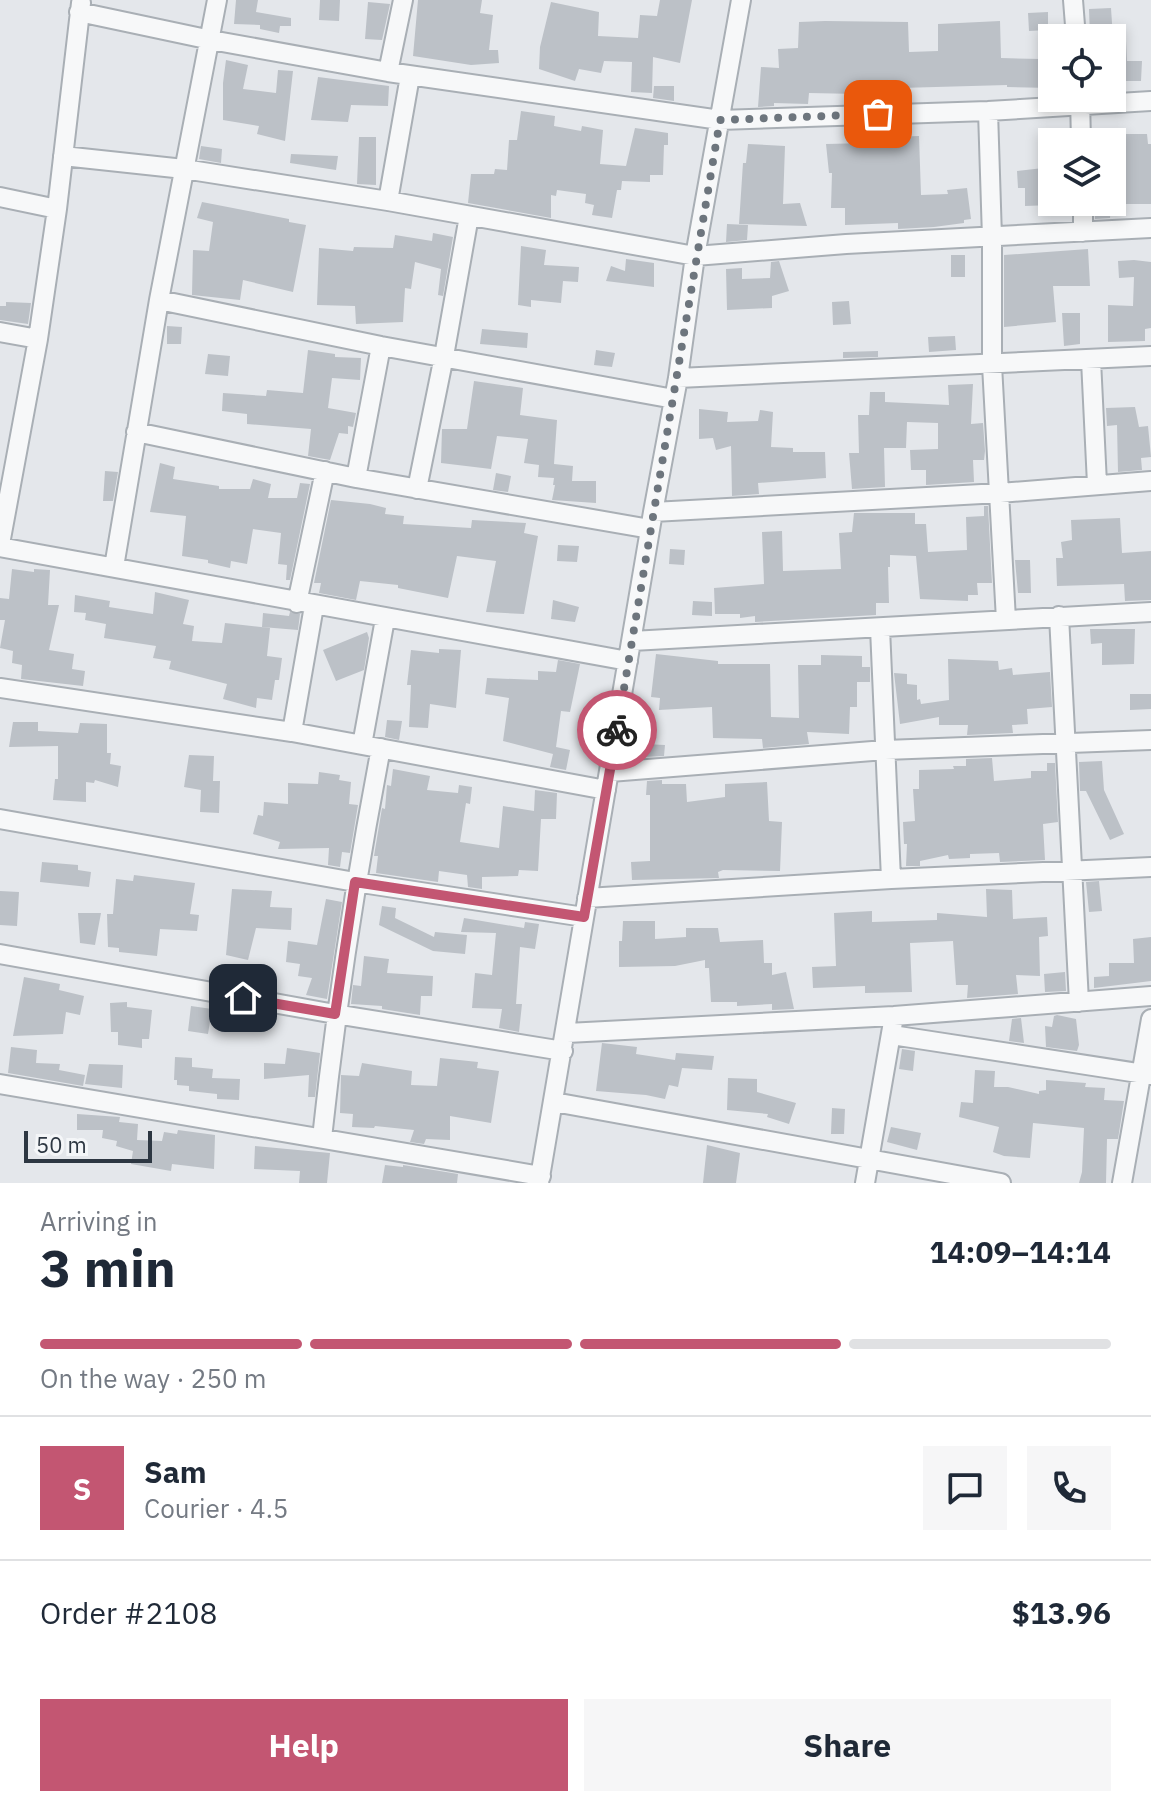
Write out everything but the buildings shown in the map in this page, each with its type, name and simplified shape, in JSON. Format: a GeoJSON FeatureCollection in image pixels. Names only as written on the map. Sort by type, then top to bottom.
{"type":"FeatureCollection","features":[{"type":"Feature","properties":{"kind":"street"},"geometry":{"type":"LineString","coordinates":[[114,567],[159,300],[217,0]]}},
{"type":"Feature","properties":{"kind":"street"},"geometry":{"type":"LineString","coordinates":[[388,72],[403,0]]}},
{"type":"Feature","properties":{"kind":"street"},"geometry":{"type":"LineString","coordinates":[[0,1084],[322,1138],[540,1179],[741,0]]}},
{"type":"Feature","properties":{"kind":"street"},"geometry":{"type":"LineString","coordinates":[[1073,0],[1075,24]]}},
{"type":"Feature","properties":{"kind":"street"},"geometry":{"type":"LineString","coordinates":[[628,661],[385,619],[0,546],[6,480],[38,339],[57,209],[80,6],[211,40],[410,76],[720,120],[988,111],[1038,106]]}},
{"type":"Feature","properties":{"kind":"street"},"geometry":{"type":"LineString","coordinates":[[388,201],[410,76]]}},
{"type":"Feature","properties":{"kind":"street"},"geometry":{"type":"LineString","coordinates":[[1126,101],[1151,101]]}},
{"type":"Feature","properties":{"kind":"street"},"geometry":{"type":"LineString","coordinates":[[988,111],[992,365],[1006,620]]}},
{"type":"Feature","properties":{"kind":"street"},"geometry":{"type":"LineString","coordinates":[[63,156],[184,169],[388,201],[695,256],[846,244],[1151,228]]}},
{"type":"Feature","properties":{"kind":"street"},"geometry":{"type":"LineString","coordinates":[[0,197],[57,209]]}},
{"type":"Feature","properties":{"kind":"street"},"geometry":{"type":"LineString","coordinates":[[417,489],[469,216]]}},
{"type":"Feature","properties":{"kind":"street"},"geometry":{"type":"LineString","coordinates":[[1083,216],[1083,232]]}},
{"type":"Feature","properties":{"kind":"street"},"geometry":{"type":"LineString","coordinates":[[159,300],[381,346],[674,399]]}},
{"type":"Feature","properties":{"kind":"street"},"geometry":{"type":"LineString","coordinates":[[0,332],[38,339]]}},
{"type":"Feature","properties":{"kind":"street"},"geometry":{"type":"LineString","coordinates":[[356,478],[381,346]]}},
{"type":"Feature","properties":{"kind":"street"},"geometry":{"type":"LineString","coordinates":[[678,378],[1151,356]]}},
{"type":"Feature","properties":{"kind":"street"},"geometry":{"type":"LineString","coordinates":[[1091,360],[1097,484]]}},
{"type":"Feature","properties":{"kind":"street"},"geometry":{"type":"LineString","coordinates":[[136,432],[417,489],[651,520],[1151,481]]}},
{"type":"Feature","properties":{"kind":"street"},"geometry":{"type":"LineString","coordinates":[[292,732],[325,471]]}},
{"type":"Feature","properties":{"kind":"street"},"geometry":{"type":"LineString","coordinates":[[632,641],[1151,612]]}},
{"type":"Feature","properties":{"kind":"street"},"geometry":{"type":"LineString","coordinates":[[1059,616],[1079,1002]]}},
{"type":"Feature","properties":{"kind":"street"},"geometry":{"type":"LineString","coordinates":[[362,745],[385,619]]}},
{"type":"Feature","properties":{"kind":"street"},"geometry":{"type":"LineString","coordinates":[[880,628],[891,879]]}},
{"type":"Feature","properties":{"kind":"street"},"geometry":{"type":"LineString","coordinates":[[0,688],[608,781],[885,750],[1151,740]]}},
{"type":"Feature","properties":{"kind":"street"},"geometry":{"type":"LineString","coordinates":[[322,1138],[335,1014],[355,882],[381,748]]}},
{"type":"Feature","properties":{"kind":"street"},"geometry":{"type":"LineString","coordinates":[[0,819],[355,882],[586,908],[891,879],[1151,867]]}},
{"type":"Feature","properties":{"kind":"street"},"geometry":{"type":"LineString","coordinates":[[0,954],[335,1014],[565,1042],[893,1025],[1151,996]]}},
{"type":"Feature","properties":{"kind":"street"},"geometry":{"type":"LineString","coordinates":[[1122,1183],[1146,1074],[1151,1019]]}},
{"type":"Feature","properties":{"kind":"street"},"geometry":{"type":"LineString","coordinates":[[893,1025],[1146,1074]]}},
{"type":"Feature","properties":{"kind":"street"},"geometry":{"type":"LineString","coordinates":[[865,1183],[893,1025]]}},
{"type":"Feature","properties":{"kind":"street"},"geometry":{"type":"LineString","coordinates":[[554,1102],[1001,1183]]}},
{"type":"Feature","properties":{"kind":"way so far"},"geometry":{"type":"LineString","coordinates":[[617,730],[720,120],[878,114]]}},
{"type":"Feature","properties":{"kind":"route"},"geometry":{"type":"LineString","coordinates":[[243,998],[335,1014],[355,882],[584,917],[617,730]]}}]}
